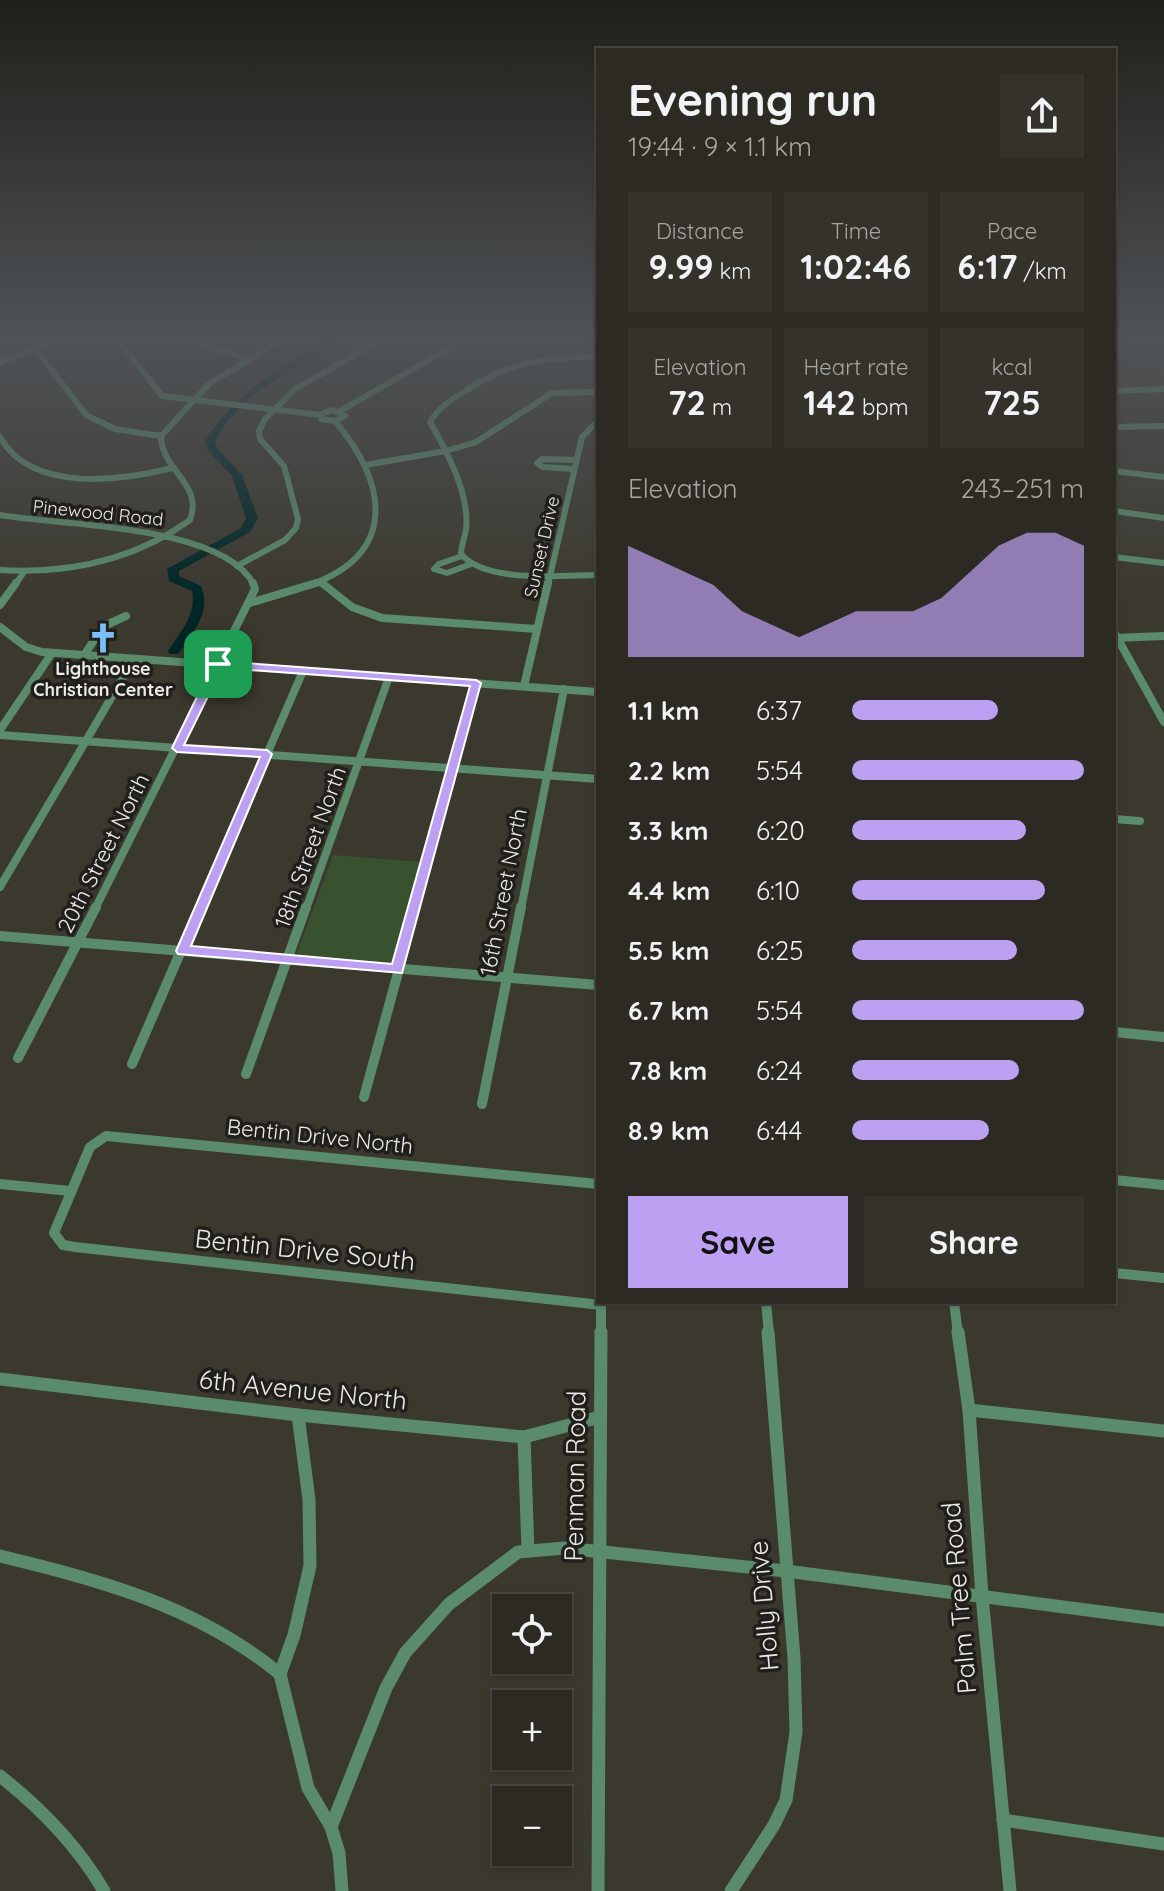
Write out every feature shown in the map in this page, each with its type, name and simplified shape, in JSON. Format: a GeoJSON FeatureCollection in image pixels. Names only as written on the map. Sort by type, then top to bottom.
{"type":"FeatureCollection","features":[{"type":"Feature","properties":{"kind":"street"},"geometry":{"type":"LineString","coordinates":[[101,425],[114,431],[161,436]]}},
{"type":"Feature","properties":{"kind":"street"},"geometry":{"type":"LineString","coordinates":[[0,570],[24,572],[86,568],[119,558],[185,524],[194,514],[187,482],[172,468],[160,450],[161,436],[171,425]]}},
{"type":"Feature","properties":{"kind":"street"},"geometry":{"type":"LineString","coordinates":[[250,603],[254,582],[237,566],[285,540],[296,528],[298,519],[284,466],[260,436],[262,425]]}},
{"type":"Feature","properties":{"kind":"street"},"geometry":{"type":"LineString","coordinates":[[250,603],[321,582],[358,557],[378,524],[378,509],[365,465],[338,425]]}},
{"type":"Feature","properties":{"kind":"street"},"geometry":{"type":"LineString","coordinates":[[431,425],[446,451],[464,503],[467,518],[462,556],[471,564],[502,574],[550,572],[596,575]]}},
{"type":"Feature","properties":{"kind":"street"},"geometry":{"type":"LineString","coordinates":[[365,465],[446,451],[485,438],[504,425]]}},
{"type":"Feature","properties":{"kind":"street","name":"Sunset Drive"},"geometry":{"type":"LineString","coordinates":[[524,686],[582,437],[594,425]]}},
{"type":"Feature","properties":{"kind":"street"},"geometry":{"type":"LineString","coordinates":[[1116,427],[1164,426]]}},
{"type":"Feature","properties":{"kind":"street"},"geometry":{"type":"LineString","coordinates":[[1155,427],[1164,438]]}},
{"type":"Feature","properties":{"kind":"street"},"geometry":{"type":"LineString","coordinates":[[0,437],[16,460],[45,471],[123,477],[172,468]]}},
{"type":"Feature","properties":{"kind":"street"},"geometry":{"type":"LineString","coordinates":[[574,469],[543,467],[537,463],[542,459],[576,460]]}},
{"type":"Feature","properties":{"kind":"street"},"geometry":{"type":"LineString","coordinates":[[1116,471],[1164,477]]}},
{"type":"Feature","properties":{"kind":"street"},"geometry":{"type":"LineString","coordinates":[[1116,511],[1164,518]]}},
{"type":"Feature","properties":{"kind":"street","name":"Pinewood Road"},"geometry":{"type":"LineString","coordinates":[[0,515],[122,526],[165,534],[208,548],[237,566]]}},
{"type":"Feature","properties":{"kind":"street"},"geometry":{"type":"LineString","coordinates":[[462,556],[439,564],[434,569],[447,573],[471,564]]}},
{"type":"Feature","properties":{"kind":"street"},"geometry":{"type":"LineString","coordinates":[[1116,557],[1164,563]]}},
{"type":"Feature","properties":{"kind":"street"},"geometry":{"type":"LineString","coordinates":[[0,605],[24,572]]}},
{"type":"Feature","properties":{"kind":"street"},"geometry":{"type":"LineString","coordinates":[[321,582],[352,607],[382,618],[537,629]]}},
{"type":"Feature","properties":{"kind":"street","name":"20th Street North"},"geometry":{"type":"LineString","coordinates":[[18,1058],[250,603]]}},
{"type":"Feature","properties":{"kind":"street"},"geometry":{"type":"LineString","coordinates":[[84,655],[104,626],[126,616]]}},
{"type":"Feature","properties":{"kind":"street"},"geometry":{"type":"LineString","coordinates":[[0,627],[32,650],[52,653],[596,692]]}},
{"type":"Feature","properties":{"kind":"street"},"geometry":{"type":"LineString","coordinates":[[1116,636],[1164,636]]}},
{"type":"Feature","properties":{"kind":"street"},"geometry":{"type":"LineString","coordinates":[[1116,638],[1164,722]]}},
{"type":"Feature","properties":{"kind":"street"},"geometry":{"type":"LineString","coordinates":[[52,653],[0,732],[85,742],[596,779]]}},
{"type":"Feature","properties":{"kind":"street"},"geometry":{"type":"LineString","coordinates":[[0,887],[134,659]]}},
{"type":"Feature","properties":{"kind":"street"},"geometry":{"type":"LineString","coordinates":[[132,1064],[303,671]]}},
{"type":"Feature","properties":{"kind":"street","name":"18th Street North"},"geometry":{"type":"LineString","coordinates":[[246,1074],[389,677]]}},
{"type":"Feature","properties":{"kind":"street"},"geometry":{"type":"LineString","coordinates":[[364,1097],[476,683]]}},
{"type":"Feature","properties":{"kind":"street","name":"16th Street North"},"geometry":{"type":"LineString","coordinates":[[482,1104],[564,689]]}},
{"type":"Feature","properties":{"kind":"street"},"geometry":{"type":"LineString","coordinates":[[1150,698],[1164,697]]}},
{"type":"Feature","properties":{"kind":"street"},"geometry":{"type":"LineString","coordinates":[[1116,819],[1140,821]]}},
{"type":"Feature","properties":{"kind":"street"},"geometry":{"type":"LineString","coordinates":[[0,936],[596,985]]}},
{"type":"Feature","properties":{"kind":"street"},"geometry":{"type":"LineString","coordinates":[[1116,1032],[1164,1037]]}},
{"type":"Feature","properties":{"kind":"street","name":"Bentin Drive North"},"geometry":{"type":"LineString","coordinates":[[70,1191],[90,1147],[106,1136],[596,1184]]}},
{"type":"Feature","properties":{"kind":"street"},"geometry":{"type":"LineString","coordinates":[[1116,1180],[1164,1185]]}},
{"type":"Feature","properties":{"kind":"street"},"geometry":{"type":"LineString","coordinates":[[0,1184],[70,1191]]}},
{"type":"Feature","properties":{"kind":"street","name":"Bentin Drive South"},"geometry":{"type":"LineString","coordinates":[[70,1191],[54,1233],[63,1245],[596,1303]]}},
{"type":"Feature","properties":{"kind":"street"},"geometry":{"type":"LineString","coordinates":[[1116,1273],[1164,1278]]}},
{"type":"Feature","properties":{"kind":"street","name":"Penman Road"},"geometry":{"type":"LineString","coordinates":[[598,1891],[601,1304]]}},
{"type":"Feature","properties":{"kind":"street","name":"Holly Drive"},"geometry":{"type":"LineString","coordinates":[[731,1891],[774,1825],[786,1800],[796,1732],[794,1658],[766,1304]]}},
{"type":"Feature","properties":{"kind":"street","name":"Palm Tree Road"},"geometry":{"type":"LineString","coordinates":[[954,1304],[969,1410],[982,1596],[1010,1891]]}},
{"type":"Feature","properties":{"kind":"street","name":"6th Avenue North"},"geometry":{"type":"LineString","coordinates":[[0,1379],[298,1415],[524,1437],[600,1417]]}},
{"type":"Feature","properties":{"kind":"street"},"geometry":{"type":"LineString","coordinates":[[969,1410],[1164,1431]]}},
{"type":"Feature","properties":{"kind":"street"},"geometry":{"type":"LineString","coordinates":[[298,1415],[309,1500],[310,1566],[294,1635],[280,1674],[308,1788],[331,1827],[339,1853],[342,1891]]}},
{"type":"Feature","properties":{"kind":"street"},"geometry":{"type":"LineString","coordinates":[[524,1437],[528,1551]]}},
{"type":"Feature","properties":{"kind":"street"},"geometry":{"type":"LineString","coordinates":[[331,1827],[386,1688],[405,1653],[449,1604],[509,1557],[528,1551],[565,1548],[786,1571],[1164,1620]]}},
{"type":"Feature","properties":{"kind":"street"},"geometry":{"type":"LineString","coordinates":[[0,1556],[123,1589],[168,1607],[227,1633],[280,1674]]}},
{"type":"Feature","properties":{"kind":"street"},"geometry":{"type":"LineString","coordinates":[[0,1776],[40,1807],[86,1859],[104,1891]]}},
{"type":"Feature","properties":{"kind":"street"},"geometry":{"type":"LineString","coordinates":[[1003,1820],[1164,1844]]}},
{"type":"Feature","properties":{"kind":"green space"},"geometry":{"type":"Polygon","coordinates":[[[333,855],[422,862],[395,965],[296,956],[333,855]]]}},
{"type":"Feature","properties":{"kind":"waterway"},"geometry":{"type":"LineString","coordinates":[[174,651],[197,614],[199,597],[197,589],[173,578],[173,569],[246,530],[252,518],[237,475],[212,449],[210,441],[220,425]]}},
{"type":"Feature","properties":{"kind":"place","name":"Lighthouse Christian Center"},"geometry":{"type":"Point","coordinates":[103,638]}},
{"type":"Feature","properties":{"kind":"route"},"geometry":{"type":"LineString","coordinates":[[218,664],[476,683],[397,970],[182,951],[267,754],[177,748],[218,664]]}}]}
